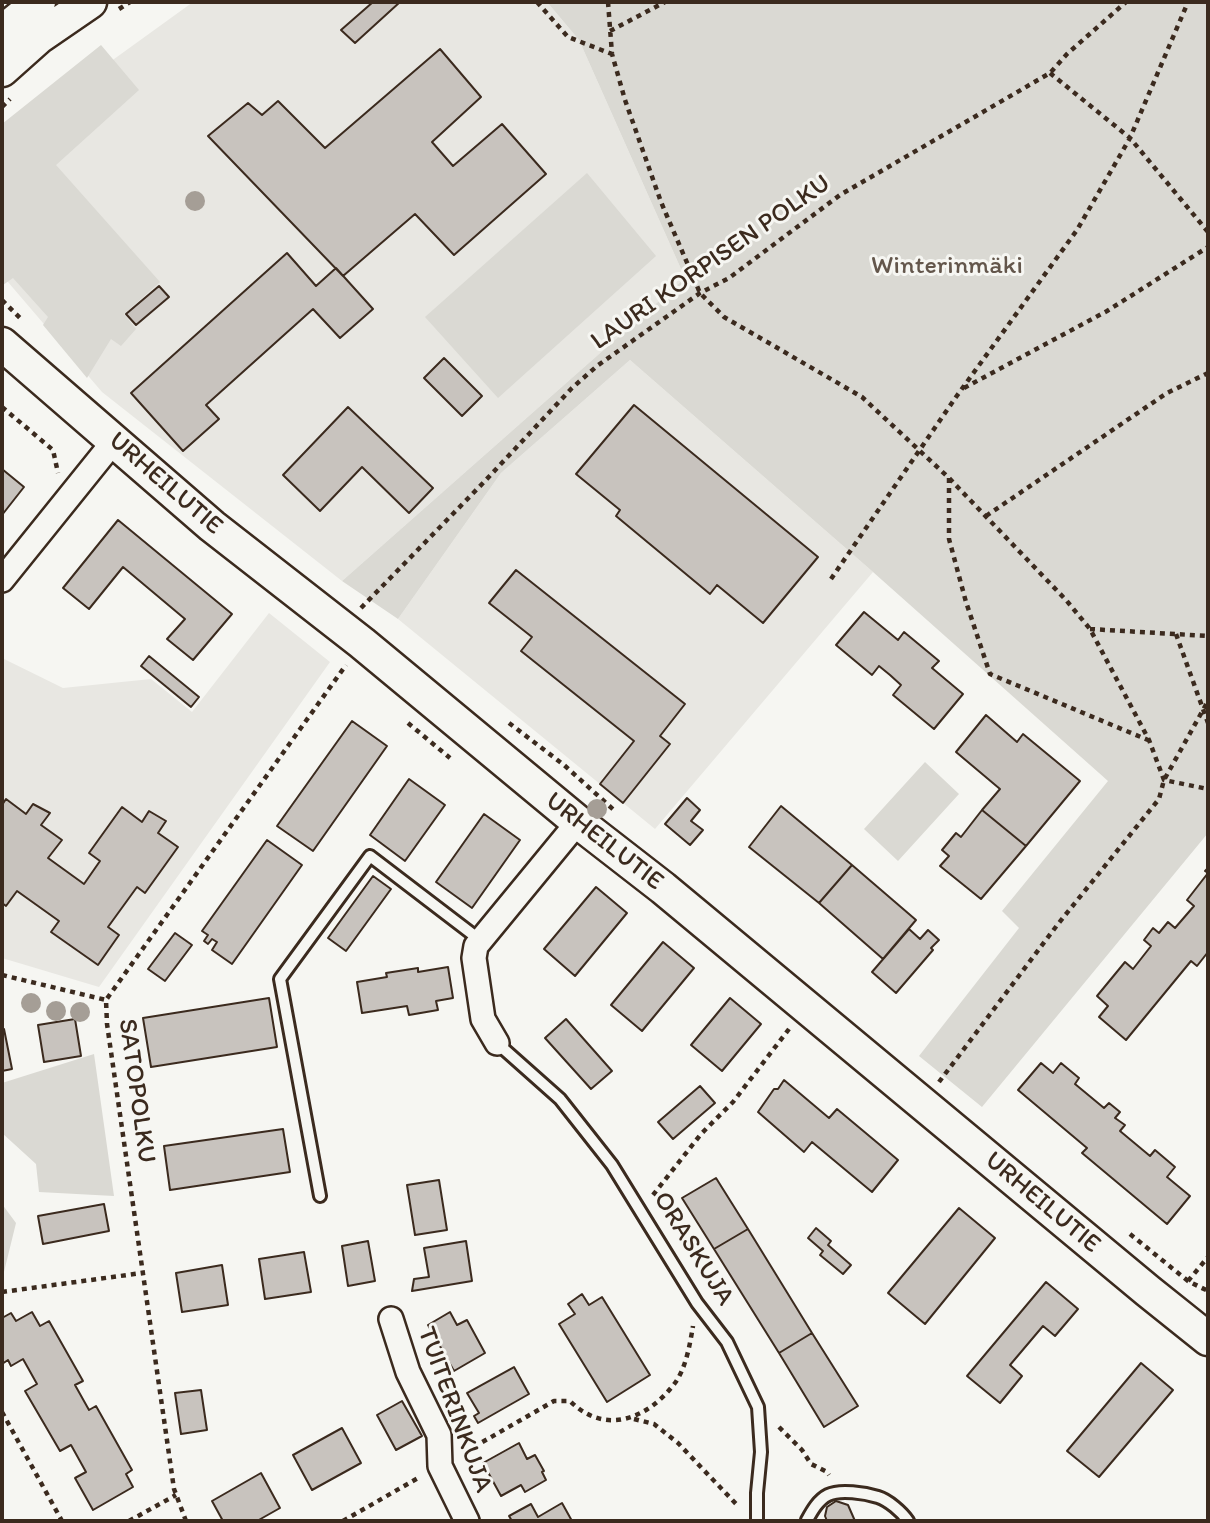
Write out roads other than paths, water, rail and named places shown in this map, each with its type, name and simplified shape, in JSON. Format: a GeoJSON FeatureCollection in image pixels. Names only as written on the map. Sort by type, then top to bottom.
{"type":"FeatureCollection","features":[{"type":"Feature","properties":{"kind":"main road"},"geometry":{"type":"LineString","coordinates":[[2,32],[39,2]]}},
{"type":"Feature","properties":{"kind":"main road"},"geometry":{"type":"LineString","coordinates":[[2,70],[39,37],[90,2]]}},
{"type":"Feature","properties":{"kind":"main road","name":"URHEILUTIE"},"geometry":{"type":"LineString","coordinates":[[2,344],[212,526],[362,643],[578,822],[673,896],[1208,1339]]}},
{"type":"Feature","properties":{"kind":"street"},"geometry":{"type":"LineString","coordinates":[[2,580],[114,441]]}},
{"type":"Feature","properties":{"kind":"street"},"geometry":{"type":"LineString","coordinates":[[497,1043],[483,1019],[474,958],[476,946],[578,822]]}},
{"type":"Feature","properties":{"kind":"street","name":"TUITERINKUJA"},"geometry":{"type":"LineString","coordinates":[[391,1318],[408,1372],[439,1434],[440,1466],[467,1521]]}},
{"type":"Feature","properties":{"kind":"lane"},"geometry":{"type":"LineString","coordinates":[[320,1196],[280,979],[370,856],[480,940]]}},
{"type":"Feature","properties":{"kind":"lane","name":"ORASKUJA"},"geometry":{"type":"LineString","coordinates":[[497,1043],[560,1100],[612,1165],[697,1303],[727,1342],[758,1407],[761,1452],[757,1521]]}},
{"type":"Feature","properties":{"kind":"lane"},"geometry":{"type":"LineString","coordinates":[[807,1520],[827,1495],[838,1492],[880,1497],[908,1521]]}},
{"type":"Feature","properties":{"kind":"park label","name":"Winterinmäki"},"geometry":{"type":"Point","coordinates":[947,266]}}]}
